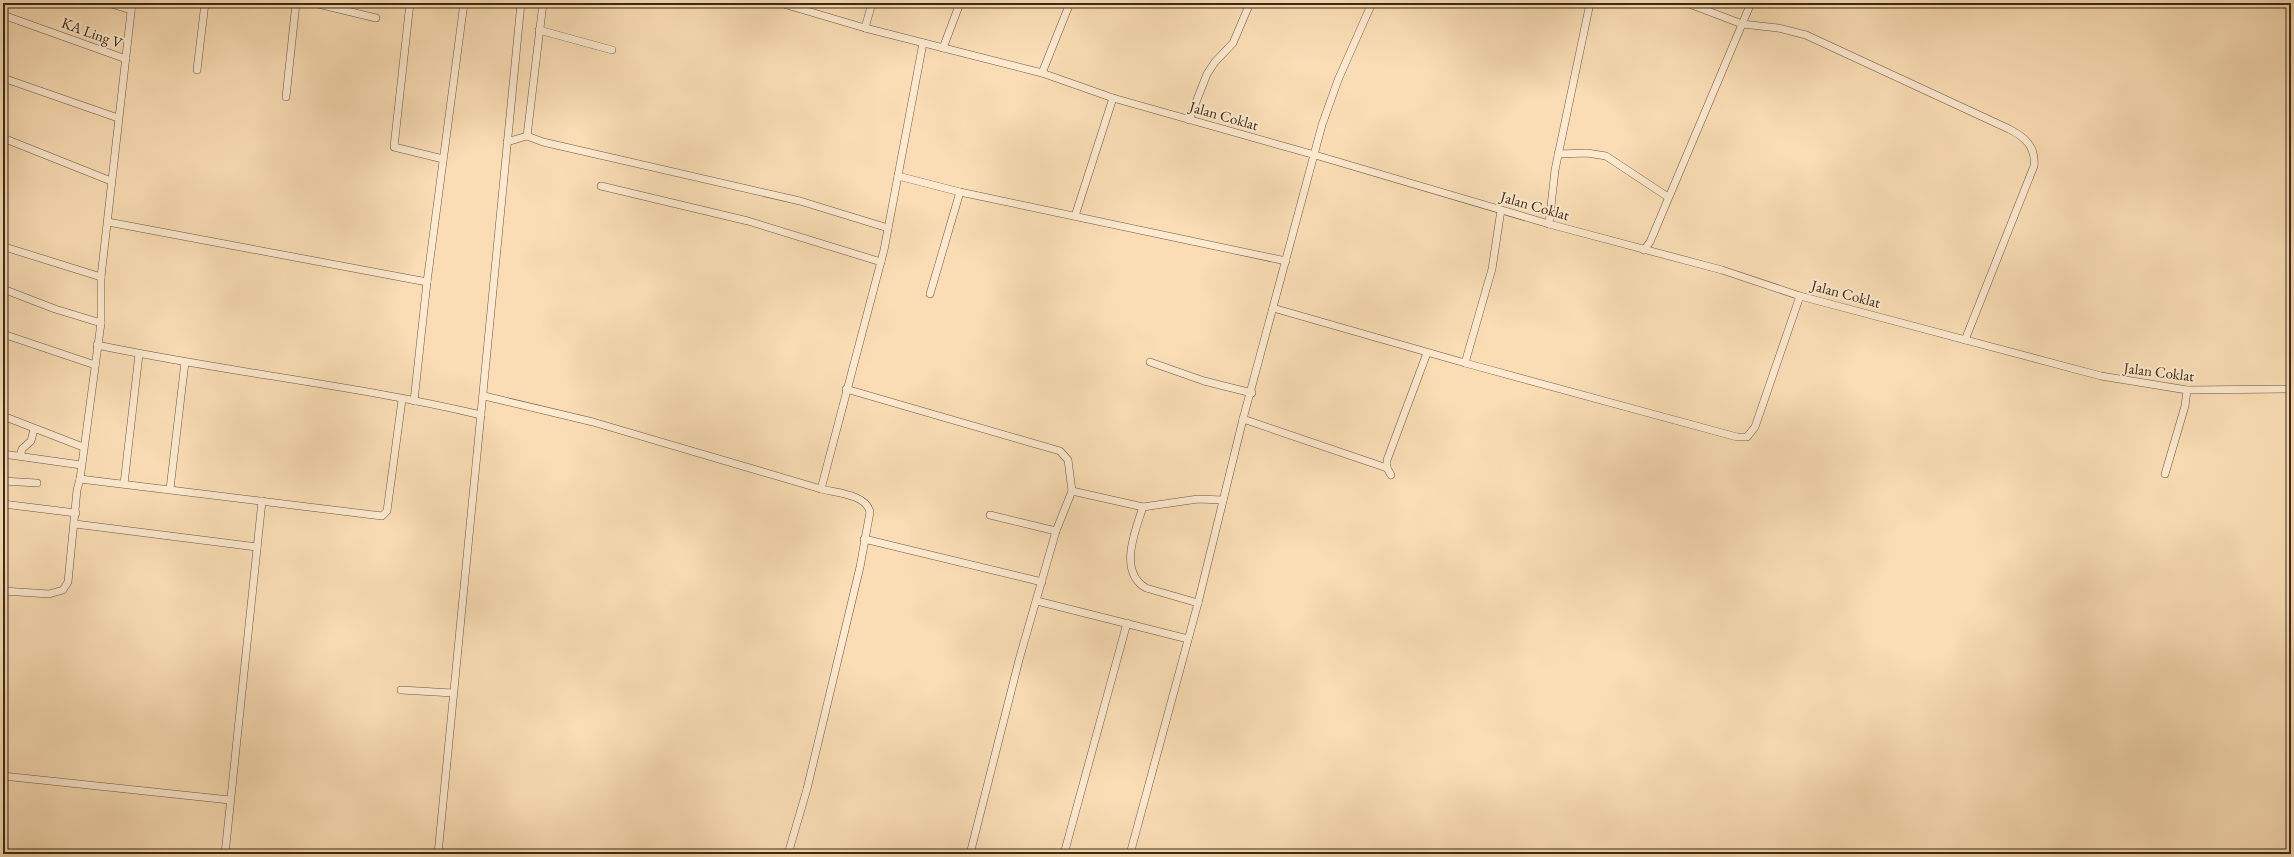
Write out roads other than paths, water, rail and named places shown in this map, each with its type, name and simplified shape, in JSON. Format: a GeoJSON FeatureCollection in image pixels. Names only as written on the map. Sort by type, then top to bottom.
{"type":"FeatureCollection","features":[{"type":"Feature","properties":{"kind":"street"},"geometry":{"type":"LineString","coordinates":[[3,591],[49,594],[63,590],[68,582],[75,524],[77,490],[80,479],[83,447],[101,323],[101,277],[131,7],[108,3]]}},
{"type":"Feature","properties":{"kind":"street"},"geometry":{"type":"LineString","coordinates":[[197,70],[205,3]]}},
{"type":"Feature","properties":{"kind":"street"},"geometry":{"type":"LineString","coordinates":[[286,96],[296,3]]}},
{"type":"Feature","properties":{"kind":"street"},"geometry":{"type":"LineString","coordinates":[[314,3],[376,18]]}},
{"type":"Feature","properties":{"kind":"street"},"geometry":{"type":"LineString","coordinates":[[410,3],[394,147],[443,159]]}},
{"type":"Feature","properties":{"kind":"street"},"geometry":{"type":"LineString","coordinates":[[414,401],[427,282],[464,3]]}},
{"type":"Feature","properties":{"kind":"street"},"geometry":{"type":"LineString","coordinates":[[438,854],[484,396],[521,3]]}},
{"type":"Feature","properties":{"kind":"street"},"geometry":{"type":"LineString","coordinates":[[527,136],[543,3]]}},
{"type":"Feature","properties":{"kind":"street","name":"Jalan Coklat"},"geometry":{"type":"LineString","coordinates":[[780,3],[865,28],[1042,73],[1113,98],[1316,155],[1549,224],[1722,270],[1800,296],[2119,380],[2187,390],[2244,388],[2291,389]]}},
{"type":"Feature","properties":{"kind":"street"},"geometry":{"type":"LineString","coordinates":[[865,28],[872,3]]}},
{"type":"Feature","properties":{"kind":"street"},"geometry":{"type":"LineString","coordinates":[[943,48],[960,3]]}},
{"type":"Feature","properties":{"kind":"street"},"geometry":{"type":"LineString","coordinates":[[1042,73],[1070,3]]}},
{"type":"Feature","properties":{"kind":"street"},"geometry":{"type":"LineString","coordinates":[[1189,120],[1207,74],[1215,62],[1233,43],[1250,3]]}},
{"type":"Feature","properties":{"kind":"street"},"geometry":{"type":"LineString","coordinates":[[1130,854],[1198,603],[1243,419],[1252,393],[1327,109],[1372,3]]}},
{"type":"Feature","properties":{"kind":"street"},"geometry":{"type":"LineString","coordinates":[[1549,224],[1558,154],[1590,3]]}},
{"type":"Feature","properties":{"kind":"street"},"geometry":{"type":"LineString","coordinates":[[1687,3],[1742,24],[1783,29],[1806,35],[2010,129],[2027,140],[2034,152],[2034,166],[1965,340]]}},
{"type":"Feature","properties":{"kind":"street"},"geometry":{"type":"LineString","coordinates":[[1644,250],[1751,3]]}},
{"type":"Feature","properties":{"kind":"street","name":"KA Ling V"},"geometry":{"type":"LineString","coordinates":[[3,15],[126,59]]}},
{"type":"Feature","properties":{"kind":"street"},"geometry":{"type":"LineString","coordinates":[[539,30],[612,50]]}},
{"type":"Feature","properties":{"kind":"street"},"geometry":{"type":"LineString","coordinates":[[821,489],[846,389],[881,262],[923,43]]}},
{"type":"Feature","properties":{"kind":"street"},"geometry":{"type":"LineString","coordinates":[[3,78],[118,118]]}},
{"type":"Feature","properties":{"kind":"street"},"geometry":{"type":"LineString","coordinates":[[1075,216],[1113,98]]}},
{"type":"Feature","properties":{"kind":"street"},"geometry":{"type":"LineString","coordinates":[[507,142],[527,136],[543,142],[662,171],[800,201],[888,228]]}},
{"type":"Feature","properties":{"kind":"street"},"geometry":{"type":"LineString","coordinates":[[3,138],[111,181]]}},
{"type":"Feature","properties":{"kind":"street"},"geometry":{"type":"LineString","coordinates":[[1558,154],[1587,153],[1606,156],[1668,197]]}},
{"type":"Feature","properties":{"kind":"street"},"geometry":{"type":"LineString","coordinates":[[898,176],[960,192],[1286,261]]}},
{"type":"Feature","properties":{"kind":"street"},"geometry":{"type":"LineString","coordinates":[[601,186],[748,221],[881,262]]}},
{"type":"Feature","properties":{"kind":"street"},"geometry":{"type":"LineString","coordinates":[[930,294],[960,192]]}},
{"type":"Feature","properties":{"kind":"street"},"geometry":{"type":"LineString","coordinates":[[1465,363],[1492,269],[1501,210]]}},
{"type":"Feature","properties":{"kind":"street"},"geometry":{"type":"LineString","coordinates":[[108,222],[427,282]]}},
{"type":"Feature","properties":{"kind":"street"},"geometry":{"type":"LineString","coordinates":[[8,248],[101,277]]}},
{"type":"Feature","properties":{"kind":"street"},"geometry":{"type":"LineString","coordinates":[[3,289],[55,310],[101,323]]}},
{"type":"Feature","properties":{"kind":"street"},"geometry":{"type":"LineString","coordinates":[[1274,308],[1427,353],[1737,437],[1747,437],[1755,427],[1800,296]]}},
{"type":"Feature","properties":{"kind":"street"},"geometry":{"type":"LineString","coordinates":[[3,334],[95,365]]}},
{"type":"Feature","properties":{"kind":"street"},"geometry":{"type":"LineString","coordinates":[[97,345],[185,362],[364,391],[481,415]]}},
{"type":"Feature","properties":{"kind":"street"},"geometry":{"type":"LineString","coordinates":[[1386,468],[1427,353]]}},
{"type":"Feature","properties":{"kind":"street"},"geometry":{"type":"LineString","coordinates":[[124,484],[139,354]]}},
{"type":"Feature","properties":{"kind":"street"},"geometry":{"type":"LineString","coordinates":[[170,489],[185,362]]}},
{"type":"Feature","properties":{"kind":"street"},"geometry":{"type":"LineString","coordinates":[[1150,362],[1204,381],[1252,393]]}},
{"type":"Feature","properties":{"kind":"street"},"geometry":{"type":"LineString","coordinates":[[846,389],[1060,451],[1068,460],[1072,491],[1056,531],[1019,660],[970,854]]}},
{"type":"Feature","properties":{"kind":"street"},"geometry":{"type":"LineString","coordinates":[[2165,474],[2186,406],[2187,390]]}},
{"type":"Feature","properties":{"kind":"street"},"geometry":{"type":"LineString","coordinates":[[484,396],[593,422],[821,489],[858,498],[868,506],[870,512],[860,567],[807,789],[788,854]]}},
{"type":"Feature","properties":{"kind":"street"},"geometry":{"type":"LineString","coordinates":[[80,479],[379,516],[385,515],[387,511],[402,400]]}},
{"type":"Feature","properties":{"kind":"street"},"geometry":{"type":"LineString","coordinates":[[3,416],[83,447]]}},
{"type":"Feature","properties":{"kind":"street"},"geometry":{"type":"LineString","coordinates":[[1243,419],[1386,468],[1391,475]]}},
{"type":"Feature","properties":{"kind":"street"},"geometry":{"type":"LineString","coordinates":[[20,456],[22,449],[31,441],[34,429]]}},
{"type":"Feature","properties":{"kind":"street"},"geometry":{"type":"LineString","coordinates":[[3,454],[81,465]]}},
{"type":"Feature","properties":{"kind":"street"},"geometry":{"type":"LineString","coordinates":[[3,481],[37,483]]}},
{"type":"Feature","properties":{"kind":"street"},"geometry":{"type":"LineString","coordinates":[[1072,491],[1143,507],[1198,499],[1223,500]]}},
{"type":"Feature","properties":{"kind":"street"},"geometry":{"type":"LineString","coordinates":[[225,854],[262,501]]}},
{"type":"Feature","properties":{"kind":"street"},"geometry":{"type":"LineString","coordinates":[[3,504],[76,513]]}},
{"type":"Feature","properties":{"kind":"street"},"geometry":{"type":"LineString","coordinates":[[1143,507],[1129,560],[1131,570],[1140,585],[1146,588],[1198,603]]}},
{"type":"Feature","properties":{"kind":"street"},"geometry":{"type":"LineString","coordinates":[[990,515],[1056,531]]}},
{"type":"Feature","properties":{"kind":"street"},"geometry":{"type":"LineString","coordinates":[[75,524],[257,547]]}},
{"type":"Feature","properties":{"kind":"street"},"geometry":{"type":"LineString","coordinates":[[864,539],[1042,582]]}},
{"type":"Feature","properties":{"kind":"street"},"geometry":{"type":"LineString","coordinates":[[1037,601],[1188,639]]}},
{"type":"Feature","properties":{"kind":"street"},"geometry":{"type":"LineString","coordinates":[[1064,854],[1127,623]]}},
{"type":"Feature","properties":{"kind":"street"},"geometry":{"type":"LineString","coordinates":[[401,690],[453,693]]}},
{"type":"Feature","properties":{"kind":"street"},"geometry":{"type":"LineString","coordinates":[[3,776],[230,800]]}}]}
